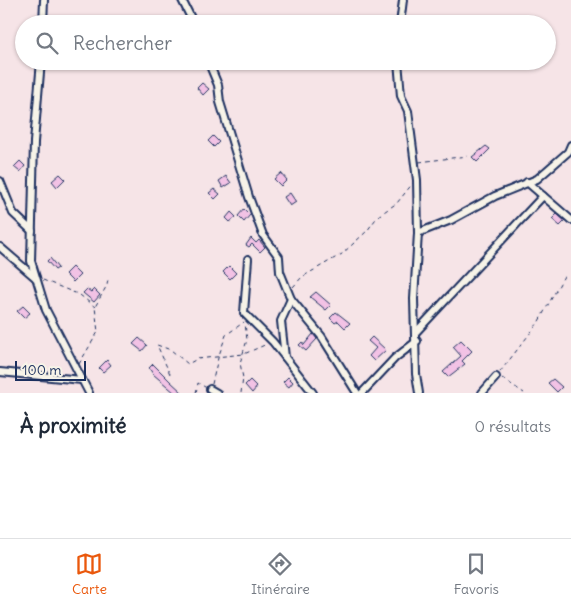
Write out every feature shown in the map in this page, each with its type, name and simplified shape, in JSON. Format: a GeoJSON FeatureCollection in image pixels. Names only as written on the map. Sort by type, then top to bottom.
{"type":"FeatureCollection","features":[{"type":"Feature","properties":{"kind":"street"},"geometry":{"type":"LineString","coordinates":[[43,15],[44,0]]}},
{"type":"Feature","properties":{"kind":"street"},"geometry":{"type":"LineString","coordinates":[[182,0],[190,15]]}},
{"type":"Feature","properties":{"kind":"street"},"geometry":{"type":"LineString","coordinates":[[401,15],[403,0]]}},
{"type":"Feature","properties":{"kind":"street"},"geometry":{"type":"LineString","coordinates":[[40,70],[34,142],[32,261],[46,310],[89,393]]}},
{"type":"Feature","properties":{"kind":"street"},"geometry":{"type":"LineString","coordinates":[[212,70],[218,85],[220,102],[249,197],[263,235],[280,257],[280,272],[290,295],[322,337],[357,393]]}},
{"type":"Feature","properties":{"kind":"street"},"geometry":{"type":"LineString","coordinates":[[399,70],[401,96],[408,111],[416,162],[418,233],[414,299],[417,342],[416,374],[419,393]]}},
{"type":"Feature","properties":{"kind":"street"},"geometry":{"type":"LineString","coordinates":[[418,233],[452,220],[495,196],[537,179],[568,152],[571,145]]}},
{"type":"Feature","properties":{"kind":"street"},"geometry":{"type":"LineString","coordinates":[[0,181],[13,214],[32,231]]}},
{"type":"Feature","properties":{"kind":"street"},"geometry":{"type":"LineString","coordinates":[[527,182],[571,220]]}},
{"type":"Feature","properties":{"kind":"street"},"geometry":{"type":"LineString","coordinates":[[416,332],[543,196]]}},
{"type":"Feature","properties":{"kind":"street"},"geometry":{"type":"LineString","coordinates":[[0,247],[37,279]]}},
{"type":"Feature","properties":{"kind":"street"},"geometry":{"type":"LineString","coordinates":[[248,259],[244,312],[273,342],[313,393]]}},
{"type":"Feature","properties":{"kind":"street"},"geometry":{"type":"LineString","coordinates":[[286,358],[281,321],[290,295]]}},
{"type":"Feature","properties":{"kind":"street"},"geometry":{"type":"LineString","coordinates":[[362,393],[395,358],[417,342]]}},
{"type":"Feature","properties":{"kind":"street"},"geometry":{"type":"LineString","coordinates":[[0,372],[82,380]]}},
{"type":"Feature","properties":{"kind":"street"},"geometry":{"type":"LineString","coordinates":[[482,393],[496,377]]}},
{"type":"Feature","properties":{"kind":"path"},"geometry":{"type":"LineString","coordinates":[[416,162],[468,156]]}},
{"type":"Feature","properties":{"kind":"path"},"geometry":{"type":"LineString","coordinates":[[290,295],[302,277],[342,254],[367,231],[378,216],[397,203],[409,186],[417,180]]}},
{"type":"Feature","properties":{"kind":"path"},"geometry":{"type":"LineString","coordinates":[[524,393],[498,375],[538,323],[564,276]]}},
{"type":"Feature","properties":{"kind":"path"},"geometry":{"type":"LineString","coordinates":[[37,279],[49,281],[62,290],[80,295],[95,307]]}},
{"type":"Feature","properties":{"kind":"path"},"geometry":{"type":"LineString","coordinates":[[76,369],[98,332],[95,307],[108,280]]}},
{"type":"Feature","properties":{"kind":"path"},"geometry":{"type":"LineString","coordinates":[[196,393],[198,383],[214,391],[218,358],[226,335],[245,321],[247,340],[240,363],[243,378],[241,393]]}},
{"type":"Feature","properties":{"kind":"path"},"geometry":{"type":"LineString","coordinates":[[170,374],[157,345],[171,350],[188,364],[197,359],[244,354],[273,342]]}},
{"type":"Feature","properties":{"kind":"building"},"geometry":{"type":"Polygon","coordinates":[[[202,83],[209,89],[203,95],[197,88],[202,83]]]}},
{"type":"Feature","properties":{"kind":"building"},"geometry":{"type":"Polygon","coordinates":[[[213,136],[219,142],[214,147],[208,141],[213,136]]]}},
{"type":"Feature","properties":{"kind":"building"},"geometry":{"type":"Polygon","coordinates":[[[486,146],[490,149],[477,162],[472,157],[486,146]]]}},
{"type":"Feature","properties":{"kind":"building"},"geometry":{"type":"Polygon","coordinates":[[[20,161],[25,166],[20,172],[14,167],[20,161]]]}},
{"type":"Feature","properties":{"kind":"building"},"geometry":{"type":"Polygon","coordinates":[[[281,173],[287,180],[281,186],[274,179],[281,173]]]}},
{"type":"Feature","properties":{"kind":"building"},"geometry":{"type":"Polygon","coordinates":[[[60,174],[65,179],[57,187],[52,181],[60,174]]]}},
{"type":"Feature","properties":{"kind":"building"},"geometry":{"type":"Polygon","coordinates":[[[226,176],[231,183],[223,188],[219,181],[226,176]]]}},
{"type":"Feature","properties":{"kind":"building"},"geometry":{"type":"Polygon","coordinates":[[[214,189],[220,194],[215,199],[209,193],[214,189]]]}},
{"type":"Feature","properties":{"kind":"building"},"geometry":{"type":"Polygon","coordinates":[[[290,193],[296,202],[290,206],[284,197],[290,193]]]}},
{"type":"Feature","properties":{"kind":"building"},"geometry":{"type":"Polygon","coordinates":[[[244,209],[250,215],[244,222],[238,216],[244,209]]]}},
{"type":"Feature","properties":{"kind":"building"},"geometry":{"type":"Polygon","coordinates":[[[231,212],[236,217],[230,222],[226,218],[231,212]]]}},
{"type":"Feature","properties":{"kind":"building"},"geometry":{"type":"Polygon","coordinates":[[[557,214],[565,221],[560,226],[552,219],[557,214]]]}},
{"type":"Feature","properties":{"kind":"building"},"geometry":{"type":"Polygon","coordinates":[[[251,238],[256,243],[259,240],[265,247],[260,252],[252,244],[249,247],[246,245],[251,238]]]}},
{"type":"Feature","properties":{"kind":"building"},"geometry":{"type":"Polygon","coordinates":[[[50,258],[58,268],[55,270],[47,261],[50,258]]]}},
{"type":"Feature","properties":{"kind":"building"},"geometry":{"type":"Polygon","coordinates":[[[229,266],[236,273],[230,279],[223,272],[229,266]]]}},
{"type":"Feature","properties":{"kind":"building"},"geometry":{"type":"Polygon","coordinates":[[[72,267],[80,275],[73,282],[65,274],[72,267]]]}},
{"type":"Feature","properties":{"kind":"building"},"geometry":{"type":"Polygon","coordinates":[[[87,289],[91,292],[94,289],[100,295],[94,302],[83,293],[87,289]]]}},
{"type":"Feature","properties":{"kind":"building"},"geometry":{"type":"Polygon","coordinates":[[[316,292],[331,305],[326,310],[310,297],[316,292]]]}},
{"type":"Feature","properties":{"kind":"building"},"geometry":{"type":"Polygon","coordinates":[[[23,306],[30,313],[24,318],[17,311],[23,306]]]}},
{"type":"Feature","properties":{"kind":"building"},"geometry":{"type":"Polygon","coordinates":[[[336,312],[350,323],[345,328],[338,321],[335,323],[330,318],[336,312]]]}},
{"type":"Feature","properties":{"kind":"building"},"geometry":{"type":"Polygon","coordinates":[[[313,334],[317,339],[306,351],[299,345],[302,342],[304,345],[313,334]]]}},
{"type":"Feature","properties":{"kind":"building"},"geometry":{"type":"Polygon","coordinates":[[[372,337],[386,350],[374,361],[369,356],[376,348],[368,341],[372,337]]]}},
{"type":"Feature","properties":{"kind":"building"},"geometry":{"type":"Polygon","coordinates":[[[139,338],[147,345],[142,351],[133,344],[139,338]]]}},
{"type":"Feature","properties":{"kind":"building"},"geometry":{"type":"Polygon","coordinates":[[[461,340],[472,351],[462,361],[465,364],[448,377],[443,372],[461,356],[453,347],[461,340]]]}},
{"type":"Feature","properties":{"kind":"building"},"geometry":{"type":"Polygon","coordinates":[[[107,360],[111,365],[103,372],[99,368],[107,360]]]}},
{"type":"Feature","properties":{"kind":"building"},"geometry":{"type":"Polygon","coordinates":[[[153,364],[183,393],[175,393],[153,374],[149,368],[153,364]]]}},
{"type":"Feature","properties":{"kind":"building"},"geometry":{"type":"Polygon","coordinates":[[[288,377],[293,382],[289,387],[283,382],[288,377]]]}},
{"type":"Feature","properties":{"kind":"building"},"geometry":{"type":"Polygon","coordinates":[[[553,379],[562,387],[557,392],[548,383],[553,379]]]}},
{"type":"Feature","properties":{"kind":"building"},"geometry":{"type":"Polygon","coordinates":[[[250,380],[257,387],[252,393],[245,385],[250,380]]]}}]}
